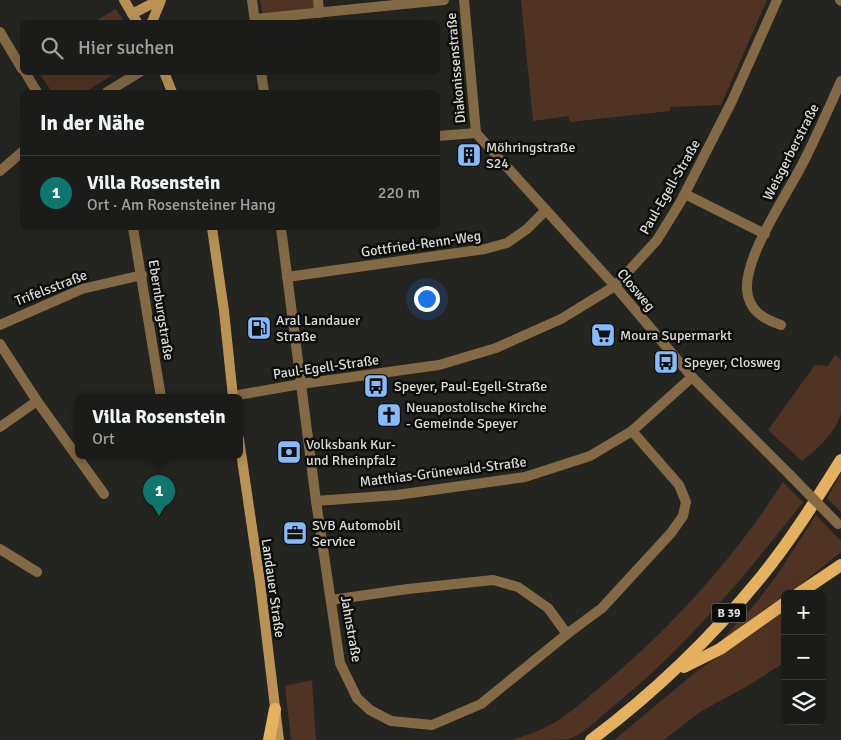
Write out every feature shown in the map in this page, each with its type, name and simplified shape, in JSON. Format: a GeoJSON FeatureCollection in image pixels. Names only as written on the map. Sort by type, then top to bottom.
{"type":"FeatureCollection","features":[{"type":"Feature","properties":{"kind":"main road"},"geometry":{"type":"LineString","coordinates":[[124,0],[134,18],[160,0]]}},
{"type":"Feature","properties":{"kind":"main road"},"geometry":{"type":"LineString","coordinates":[[153,20],[160,0]]}},
{"type":"Feature","properties":{"kind":"main road"},"geometry":{"type":"LineString","coordinates":[[165,75],[171,90]]}},
{"type":"Feature","properties":{"kind":"main road"},"geometry":{"type":"LineString","coordinates":[[212,230],[224,311],[233,394]]}},
{"type":"Feature","properties":{"kind":"main road","name":"Landauer Straße"},"geometry":{"type":"LineString","coordinates":[[242,459],[260,582],[279,740]]}},
{"type":"Feature","properties":{"kind":"main road","name":"B 39"},"geometry":{"type":"LineString","coordinates":[[591,740],[644,698],[709,636],[762,576],[806,515],[841,460]]}},
{"type":"Feature","properties":{"kind":"main road"},"geometry":{"type":"LineString","coordinates":[[804,590],[841,565]]}},
{"type":"Feature","properties":{"kind":"main road"},"geometry":{"type":"LineString","coordinates":[[672,672],[720,649],[781,606]]}},
{"type":"Feature","properties":{"kind":"main road"},"geometry":{"type":"LineString","coordinates":[[269,740],[275,709]]}},
{"type":"Feature","properties":{"kind":"street"},"geometry":{"type":"LineString","coordinates":[[252,0],[255,20]]}},
{"type":"Feature","properties":{"kind":"street"},"geometry":{"type":"LineString","coordinates":[[318,0],[319,12]]}},
{"type":"Feature","properties":{"kind":"street"},"geometry":{"type":"LineString","coordinates":[[262,20],[319,12],[444,0]]}},
{"type":"Feature","properties":{"kind":"street","name":"Diakonissenstraße"},"geometry":{"type":"LineString","coordinates":[[464,0],[476,133]]}},
{"type":"Feature","properties":{"kind":"street","name":"Paul-Egell-Straße"},"geometry":{"type":"LineString","coordinates":[[243,395],[301,384],[439,365],[496,348],[561,318],[615,286],[657,240],[685,194],[732,101],[777,0]]}},
{"type":"Feature","properties":{"kind":"street"},"geometry":{"type":"LineString","coordinates":[[0,32],[20,66]]}},
{"type":"Feature","properties":{"kind":"street"},"geometry":{"type":"LineString","coordinates":[[27,75],[36,90]]}},
{"type":"Feature","properties":{"kind":"street"},"geometry":{"type":"LineString","coordinates":[[110,90],[135,75]]}},
{"type":"Feature","properties":{"kind":"street"},"geometry":{"type":"LineString","coordinates":[[262,75],[264,90]]}},
{"type":"Feature","properties":{"kind":"street","name":"Weisgerberstraße"},"geometry":{"type":"LineString","coordinates":[[781,325],[767,321],[753,307],[748,295],[750,264],[803,162],[841,81]]}},
{"type":"Feature","properties":{"kind":"street"},"geometry":{"type":"LineString","coordinates":[[440,136],[476,133]]}},
{"type":"Feature","properties":{"kind":"street","name":"Closweg"},"geometry":{"type":"LineString","coordinates":[[476,133],[615,286],[692,376],[840,525]]}},
{"type":"Feature","properties":{"kind":"street"},"geometry":{"type":"LineString","coordinates":[[0,171],[20,154]]}},
{"type":"Feature","properties":{"kind":"street"},"geometry":{"type":"LineString","coordinates":[[685,194],[765,234]]}},
{"type":"Feature","properties":{"kind":"street","name":"Gottfried-Renn-Weg"},"geometry":{"type":"LineString","coordinates":[[287,276],[492,247],[507,243],[527,229],[546,210]]}},
{"type":"Feature","properties":{"kind":"street","name":"Ebernburgstraße"},"geometry":{"type":"LineString","coordinates":[[132,230],[142,275],[161,394]]}},
{"type":"Feature","properties":{"kind":"street","name":"Jahnstraße"},"geometry":{"type":"LineString","coordinates":[[281,230],[316,501],[340,663],[357,698],[370,710],[391,721],[432,725],[481,704],[602,608],[671,532],[683,516],[686,502],[679,485],[632,431]]}},
{"type":"Feature","properties":{"kind":"street","name":"Trifelsstraße"},"geometry":{"type":"LineString","coordinates":[[0,324],[82,288],[142,275]]}},
{"type":"Feature","properties":{"kind":"street"},"geometry":{"type":"LineString","coordinates":[[0,344],[37,401],[75,454]]}},
{"type":"Feature","properties":{"kind":"street","name":"Matthias-Grünewald-Straße"},"geometry":{"type":"LineString","coordinates":[[316,501],[397,495],[525,477],[590,456],[632,431],[692,376]]}},
{"type":"Feature","properties":{"kind":"street"},"geometry":{"type":"LineString","coordinates":[[0,427],[37,401]]}},
{"type":"Feature","properties":{"kind":"street"},"geometry":{"type":"LineString","coordinates":[[79,459],[104,494]]}},
{"type":"Feature","properties":{"kind":"street"},"geometry":{"type":"LineString","coordinates":[[0,549],[37,572]]}},
{"type":"Feature","properties":{"kind":"street"},"geometry":{"type":"LineString","coordinates":[[332,600],[408,589],[493,580],[518,587],[548,608],[567,634]]}},
{"type":"Feature","properties":{"kind":"shaded area"},"geometry":{"type":"Polygon","coordinates":[[[260,0],[313,0],[314,10],[262,13],[260,0]]]}},
{"type":"Feature","properties":{"kind":"shaded area"},"geometry":{"type":"Polygon","coordinates":[[[521,0],[767,0],[721,105],[670,107],[670,111],[570,122],[568,116],[533,121],[521,0]]]}},
{"type":"Feature","properties":{"kind":"shaded area"},"geometry":{"type":"Polygon","coordinates":[[[116,9],[123,20],[97,20],[116,9]]]}},
{"type":"Feature","properties":{"kind":"shaded area"},"geometry":{"type":"Polygon","coordinates":[[[40,75],[113,75],[88,90],[51,90],[40,75]]]}},
{"type":"Feature","properties":{"kind":"shaded area"},"geometry":{"type":"Polygon","coordinates":[[[835,355],[841,359],[841,413],[839,420],[825,440],[802,461],[768,430],[815,365],[828,366],[835,355]]]}},
{"type":"Feature","properties":{"kind":"shaded area"},"geometry":{"type":"Polygon","coordinates":[[[841,473],[841,512],[827,498],[841,473]]]}},
{"type":"Feature","properties":{"kind":"shaded area"},"geometry":{"type":"Polygon","coordinates":[[[783,482],[803,502],[713,611],[664,661],[575,737],[569,739],[512,740],[540,730],[566,715],[625,666],[675,618],[722,566],[764,511],[783,482]]]}},
{"type":"Feature","properties":{"kind":"shaded area"},"geometry":{"type":"Polygon","coordinates":[[[816,515],[841,541],[841,552],[794,590],[781,590],[781,600],[718,644],[755,604],[775,578],[816,515]]]}},
{"type":"Feature","properties":{"kind":"shaded area"},"geometry":{"type":"Polygon","coordinates":[[[781,613],[781,665],[751,684],[700,712],[664,740],[614,740],[697,671],[781,613]]]}},
{"type":"Feature","properties":{"kind":"shaded area"},"geometry":{"type":"Polygon","coordinates":[[[312,680],[316,740],[291,740],[285,686],[312,680]]]}},
{"type":"Feature","properties":{"kind":"place","name":"Möhringstraße S24"},"geometry":{"type":"Point","coordinates":[469,155]}},
{"type":"Feature","properties":{"kind":"place","name":"Aral Landauer Straße"},"geometry":{"type":"Point","coordinates":[259,328]}},
{"type":"Feature","properties":{"kind":"place","name":"Moura Supermarkt"},"geometry":{"type":"Point","coordinates":[603,335]}},
{"type":"Feature","properties":{"kind":"place","name":"Speyer, Closweg"},"geometry":{"type":"Point","coordinates":[666,362]}},
{"type":"Feature","properties":{"kind":"place","name":"Speyer, Paul-Egell-Straße"},"geometry":{"type":"Point","coordinates":[376,386]}},
{"type":"Feature","properties":{"kind":"place","name":"Neuapostolische Kirche - Gemeinde Speyer"},"geometry":{"type":"Point","coordinates":[389,415]}},
{"type":"Feature","properties":{"kind":"place","name":"Volksbank Kur- und Rheinpfalz"},"geometry":{"type":"Point","coordinates":[289,452]}},
{"type":"Feature","properties":{"kind":"place","name":"Villa Rosenstein"},"geometry":{"type":"Point","coordinates":[159,516]}},
{"type":"Feature","properties":{"kind":"place","name":"SVB Automobil Service"},"geometry":{"type":"Point","coordinates":[295,533]}}]}
